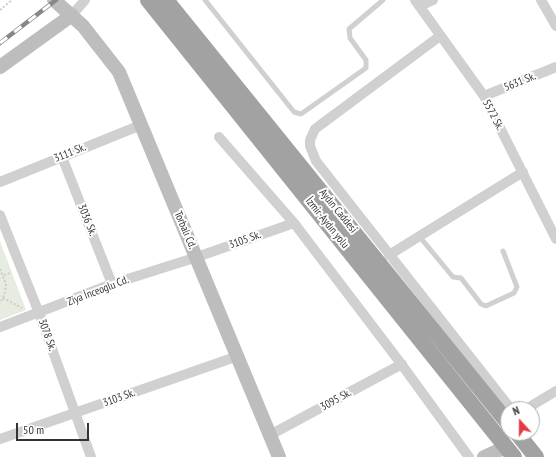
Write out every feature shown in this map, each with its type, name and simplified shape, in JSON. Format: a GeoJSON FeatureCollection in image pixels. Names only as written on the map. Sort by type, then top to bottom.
{"type":"FeatureCollection","features":[{"type":"Feature","properties":{"kind":"highway","name":"İzmir-Aydın yolu"},"geometry":{"type":"LineString","coordinates":[[148,0],[510,452]]}},
{"type":"Feature","properties":{"kind":"highway","name":"Aydın Caddesi"},"geometry":{"type":"LineString","coordinates":[[166,0],[500,410]]}},
{"type":"Feature","properties":{"kind":"highway","name":"Aydın Caddesi"},"geometry":{"type":"LineString","coordinates":[[524,441],[536,457]]}},
{"type":"Feature","properties":{"kind":"main road","name":"Torbalı Cd."},"geometry":{"type":"LineString","coordinates":[[54,0],[83,26],[119,72],[279,457]]}},
{"type":"Feature","properties":{"kind":"main road"},"geometry":{"type":"LineString","coordinates":[[0,67],[72,15]]}},
{"type":"Feature","properties":{"kind":"main road"},"geometry":{"type":"LineString","coordinates":[[484,457],[510,452]]}},
{"type":"Feature","properties":{"kind":"street"},"geometry":{"type":"LineString","coordinates":[[72,15],[85,0]]}},
{"type":"Feature","properties":{"kind":"street"},"geometry":{"type":"LineString","coordinates":[[417,3],[433,0]]}},
{"type":"Feature","properties":{"kind":"street"},"geometry":{"type":"LineString","coordinates":[[541,0],[556,26]]}},
{"type":"Feature","properties":{"kind":"street","name":"5572 Sk."},"geometry":{"type":"LineString","coordinates":[[417,3],[484,96],[556,240]]}},
{"type":"Feature","properties":{"kind":"street"},"geometry":{"type":"LineString","coordinates":[[440,36],[315,129],[310,140],[312,154],[389,255],[500,408]]}},
{"type":"Feature","properties":{"kind":"street","name":"5631 Sk."},"geometry":{"type":"LineString","coordinates":[[484,96],[556,67]]}},
{"type":"Feature","properties":{"kind":"street","name":"3111 Sk."},"geometry":{"type":"LineString","coordinates":[[0,182],[141,125]]}},
{"type":"Feature","properties":{"kind":"street"},"geometry":{"type":"LineString","coordinates":[[219,137],[294,223],[402,364],[469,457]]}},
{"type":"Feature","properties":{"kind":"street","name":"3036 Sk."},"geometry":{"type":"LineString","coordinates":[[62,157],[112,284]]}},
{"type":"Feature","properties":{"kind":"street"},"geometry":{"type":"LineString","coordinates":[[389,255],[523,172]]}},
{"type":"Feature","properties":{"kind":"street","name":"3078 Sk."},"geometry":{"type":"LineString","coordinates":[[0,215],[2,226],[39,313],[91,457]]}},
{"type":"Feature","properties":{"kind":"street","name":"3105 Sk."},"geometry":{"type":"LineString","coordinates":[[197,257],[294,223]]}},
{"type":"Feature","properties":{"kind":"street","name":"Ziya İnceoglu Cd."},"geometry":{"type":"LineString","coordinates":[[0,327],[112,284],[197,257]]}},
{"type":"Feature","properties":{"kind":"street","name":"3103 Sk."},"geometry":{"type":"LineString","coordinates":[[0,439],[238,356]]}},
{"type":"Feature","properties":{"kind":"street","name":"3095 Sk."},"geometry":{"type":"LineString","coordinates":[[270,436],[402,364]]}},
{"type":"Feature","properties":{"kind":"street"},"geometry":{"type":"LineString","coordinates":[[540,401],[556,392]]}},
{"type":"Feature","properties":{"kind":"lane"},"geometry":{"type":"LineString","coordinates":[[205,0],[294,112],[301,114],[366,68],[366,60],[350,38],[349,29],[382,0]]}},
{"type":"Feature","properties":{"kind":"lane"},"geometry":{"type":"LineString","coordinates":[[419,236],[453,278],[461,278],[481,304],[486,306],[490,306],[514,293],[517,287],[503,251]]}},
{"type":"Feature","properties":{"kind":"path"},"geometry":{"type":"LineString","coordinates":[[0,10],[12,0]]}},
{"type":"Feature","properties":{"kind":"path"},"geometry":{"type":"LineString","coordinates":[[0,269],[4,275],[6,284],[3,298],[0,303]]}},
{"type":"Feature","properties":{"kind":"path"},"geometry":{"type":"LineString","coordinates":[[4,275],[10,273]]}},
{"type":"Feature","properties":{"kind":"path"},"geometry":{"type":"LineString","coordinates":[[3,298],[22,308]]}},
{"type":"Feature","properties":{"kind":"shaded area"},"geometry":{"type":"Polygon","coordinates":[[[0,241],[26,310],[0,320],[0,241]]]}},
{"type":"Feature","properties":{"kind":"railway"},"geometry":{"type":"LineString","coordinates":[[0,43],[56,0]]}}]}
